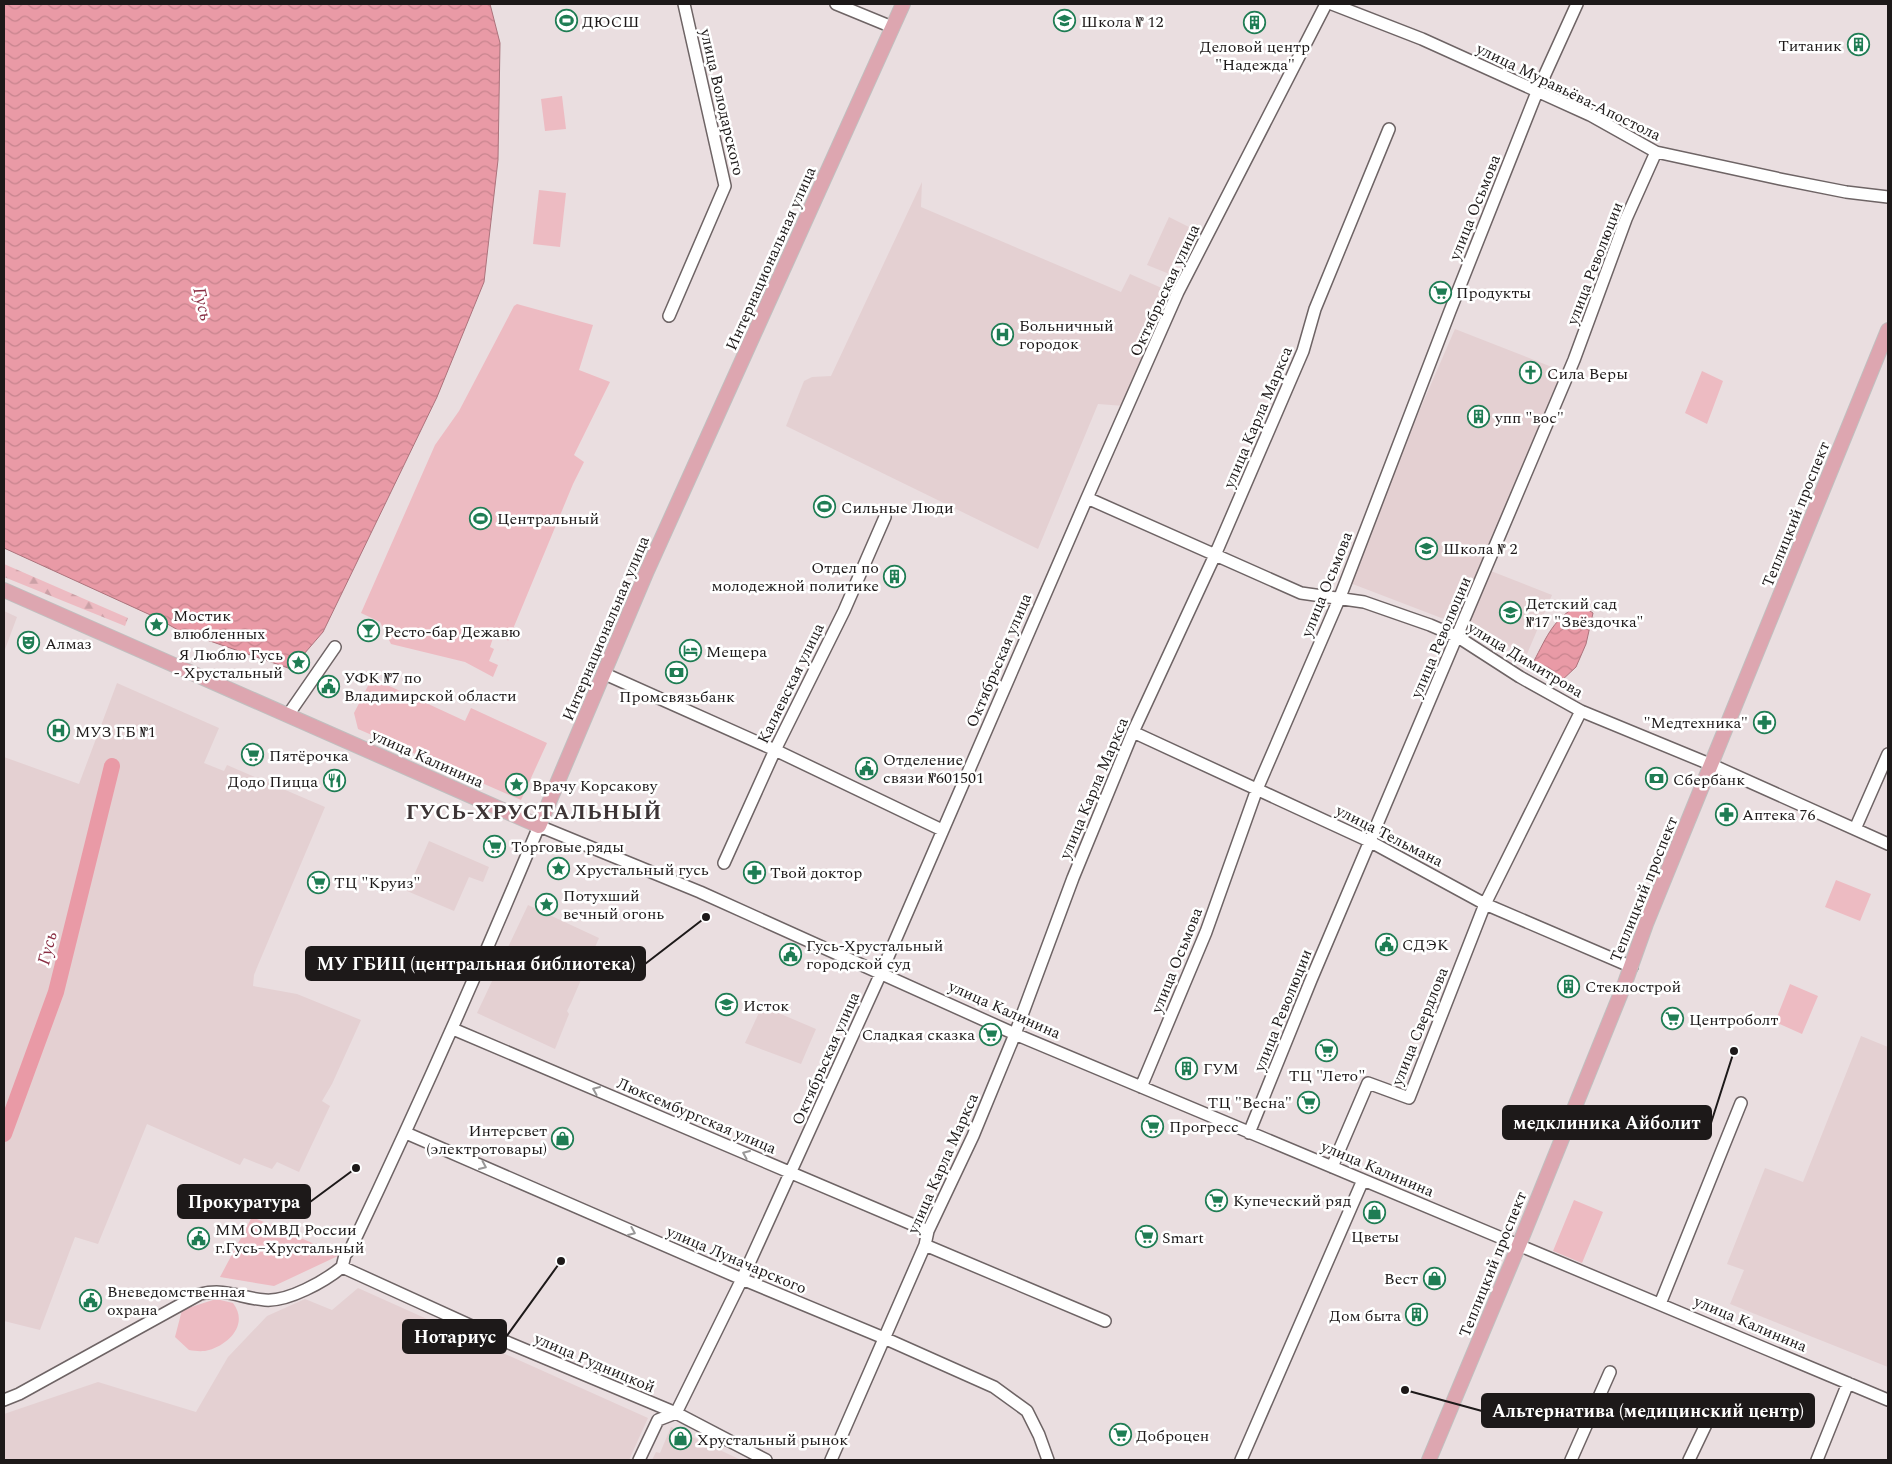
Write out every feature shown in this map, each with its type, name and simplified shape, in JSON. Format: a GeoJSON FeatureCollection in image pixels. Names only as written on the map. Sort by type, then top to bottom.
{"type":"FeatureCollection","features":[{"type":"Feature","properties":{"kind":"main road","name":"Интернациональная улица"},"geometry":{"type":"LineString","coordinates":[[539,826],[647,571],[903,4]]}},
{"type":"Feature","properties":{"kind":"main road","name":"Теплицкий проспект"},"geometry":{"type":"LineString","coordinates":[[1429,1460],[1632,967],[1646,924],[1888,330]]}},
{"type":"Feature","properties":{"kind":"main road","name":"улица Калинина"},"geometry":{"type":"LineString","coordinates":[[4,590],[539,826]]}},
{"type":"Feature","properties":{"kind":"street","name":"улица Володарского"},"geometry":{"type":"LineString","coordinates":[[669,316],[725,186],[684,4]]}},
{"type":"Feature","properties":{"kind":"street"},"geometry":{"type":"LineString","coordinates":[[836,4],[892,27]]}},
{"type":"Feature","properties":{"kind":"street","name":"Октябрьская улица"},"geometry":{"type":"LineString","coordinates":[[676,1414],[742,1280],[881,973],[1086,498],[1178,292],[1326,4]]}},
{"type":"Feature","properties":{"kind":"street","name":"улица Муравьёва-Апостола"},"geometry":{"type":"LineString","coordinates":[[1332,4],[1422,39],[1590,115],[1656,152],[1780,180],[1846,192],[1888,196]]}},
{"type":"Feature","properties":{"kind":"street","name":"улица Осьмова"},"geometry":{"type":"LineString","coordinates":[[1141,1087],[1206,932],[1257,789],[1340,597],[1537,92],[1577,4]]}},
{"type":"Feature","properties":{"kind":"street","name":"улица Карла Маркса"},"geometry":{"type":"LineString","coordinates":[[831,1460],[925,1244],[928,1231],[973,1136],[1015,1034],[1073,878],[1133,732],[1304,351],[1315,309],[1389,129]]}},
{"type":"Feature","properties":{"kind":"street","name":"улица Революции"},"geometry":{"type":"LineString","coordinates":[[1249,1132],[1311,980],[1574,360],[1626,219],[1656,152]]}},
{"type":"Feature","properties":{"kind":"street","name":"улица Димитрова"},"geometry":{"type":"LineString","coordinates":[[1086,498],[1301,593],[1340,597],[1364,602],[1402,614],[1458,637],[1520,677],[1581,711],[1712,765],[1888,844]]}},
{"type":"Feature","properties":{"kind":"street","name":"Каляевская улица"},"geometry":{"type":"LineString","coordinates":[[724,863],[775,750],[844,611],[885,517]]}},
{"type":"Feature","properties":{"kind":"street"},"geometry":{"type":"LineString","coordinates":[[288,715],[336,647]]}},
{"type":"Feature","properties":{"kind":"street"},"geometry":{"type":"LineString","coordinates":[[605,674],[775,750],[942,830]]}},
{"type":"Feature","properties":{"kind":"street","name":"улица Свердлова"},"geometry":{"type":"LineString","coordinates":[[1332,1167],[1368,1083],[1409,1098],[1485,904],[1581,711]]}},
{"type":"Feature","properties":{"kind":"street","name":"улица Тельмана"},"geometry":{"type":"LineString","coordinates":[[1133,732],[1370,842],[1485,904],[1632,967]]}},
{"type":"Feature","properties":{"kind":"street"},"geometry":{"type":"LineString","coordinates":[[1855,829],[1888,754]]}},
{"type":"Feature","properties":{"kind":"street","name":"улица Калинина"},"geometry":{"type":"LineString","coordinates":[[539,826],[700,892],[1015,1034],[1888,1400]]}},
{"type":"Feature","properties":{"kind":"street","name":"Интернациональная улица"},"geometry":{"type":"LineString","coordinates":[[342,1267],[345,1255],[351,1248],[406,1133],[453,1029],[539,826]]}},
{"type":"Feature","properties":{"kind":"street","name":"Люксембургская улица"},"geometry":{"type":"LineString","coordinates":[[453,1029],[928,1231]]}},
{"type":"Feature","properties":{"kind":"street"},"geometry":{"type":"LineString","coordinates":[[1660,1304],[1741,1103]]}},
{"type":"Feature","properties":{"kind":"street","name":"улица Луначарского"},"geometry":{"type":"LineString","coordinates":[[406,1133],[742,1280],[884,1338],[994,1386],[1027,1411],[1039,1435],[1048,1460]]}},
{"type":"Feature","properties":{"kind":"street"},"geometry":{"type":"LineString","coordinates":[[1241,1460],[1363,1180]]}},
{"type":"Feature","properties":{"kind":"street"},"geometry":{"type":"LineString","coordinates":[[925,1244],[1105,1321]]}},
{"type":"Feature","properties":{"kind":"street"},"geometry":{"type":"LineString","coordinates":[[4,1400],[19,1394],[200,1294],[211,1291],[229,1292],[267,1301],[289,1296],[313,1286],[342,1267]]}},
{"type":"Feature","properties":{"kind":"street","name":"улица Рудницкой"},"geometry":{"type":"LineString","coordinates":[[342,1267],[509,1343],[676,1414],[766,1460]]}},
{"type":"Feature","properties":{"kind":"street"},"geometry":{"type":"LineString","coordinates":[[1571,1460],[1610,1372]]}},
{"type":"Feature","properties":{"kind":"street"},"geometry":{"type":"LineString","coordinates":[[1817,1460],[1848,1384]]}},
{"type":"Feature","properties":{"kind":"street"},"geometry":{"type":"LineString","coordinates":[[639,1460],[658,1420],[676,1414]]}},
{"type":"Feature","properties":{"kind":"street"},"geometry":{"type":"LineString","coordinates":[[1689,1460],[1711,1414]]}},
{"type":"Feature","properties":{"kind":"shaded area","name":"Больничный городок"},"geometry":{"type":"Polygon","coordinates":[[[922,182],[921,207],[1121,292],[1130,274],[1173,293],[1124,406],[1098,404],[1038,549],[786,426],[804,381],[812,377],[831,376],[922,182]]]}},
{"type":"Feature","properties":{"kind":"shaded area"},"geometry":{"type":"Polygon","coordinates":[[[1169,217],[1195,230],[1172,275],[1147,265],[1169,217]]]}},
{"type":"Feature","properties":{"kind":"shaded area"},"geometry":{"type":"Polygon","coordinates":[[[1455,329],[1562,371],[1457,624],[1350,583],[1394,469],[1455,329]]]}},
{"type":"Feature","properties":{"kind":"shaded area","name":"Детский сад №17 \"Звёздочка\""},"geometry":{"type":"Polygon","coordinates":[[[1491,571],[1552,595],[1527,654],[1467,629],[1491,571]]]}},
{"type":"Feature","properties":{"kind":"shaded area"},"geometry":{"type":"Polygon","coordinates":[[[4,611],[17,617],[4,652],[4,611]]]}},
{"type":"Feature","properties":{"kind":"shaded area"},"geometry":{"type":"Polygon","coordinates":[[[117,683],[219,728],[204,763],[224,771],[227,765],[325,807],[258,965],[254,975],[253,986],[297,994],[361,1020],[332,1084],[322,1101],[330,1106],[299,1172],[277,1162],[272,1169],[244,1158],[240,1165],[147,1124],[98,1244],[75,1237],[40,1330],[4,1321],[4,757],[79,784],[117,683]]]}},
{"type":"Feature","properties":{"kind":"shaded area"},"geometry":{"type":"Polygon","coordinates":[[[429,841],[489,867],[483,882],[469,877],[454,911],[407,891],[429,841]]]}},
{"type":"Feature","properties":{"kind":"shaded area"},"geometry":{"type":"Polygon","coordinates":[[[528,905],[599,938],[567,1011],[569,1014],[555,1049],[477,1013],[528,905]]]}},
{"type":"Feature","properties":{"kind":"shaded area"},"geometry":{"type":"Polygon","coordinates":[[[762,1006],[816,1029],[801,1064],[745,1043],[762,1006]]]}},
{"type":"Feature","properties":{"kind":"shaded area"},"geometry":{"type":"Polygon","coordinates":[[[1861,1036],[1888,1047],[1888,1367],[1730,1304],[1744,1270],[1727,1264],[1765,1168],[1803,1182],[1861,1036]]]}},
{"type":"Feature","properties":{"kind":"shaded area"},"geometry":{"type":"Polygon","coordinates":[[[358,1288],[648,1418],[629,1460],[4,1460],[4,1414],[98,1382],[196,1412],[228,1357],[267,1316],[305,1299],[332,1310],[358,1288]]]}},
{"type":"Feature","properties":{"kind":"shaded area","name":"Хрустальный рынок"},"geometry":{"type":"Polygon","coordinates":[[[671,1427],[741,1460],[652,1460],[656,1452],[660,1453],[671,1427]]]}},
{"type":"Feature","properties":{"kind":"green space"},"geometry":{"type":"Polygon","coordinates":[[[562,96],[566,129],[545,131],[541,99],[562,96]]]}},
{"type":"Feature","properties":{"kind":"green space"},"geometry":{"type":"Polygon","coordinates":[[[539,190],[566,193],[560,247],[533,244],[539,190]]]}},
{"type":"Feature","properties":{"kind":"green space","name":"Центральный"},"geometry":{"type":"Polygon","coordinates":[[[517,304],[593,325],[579,370],[610,382],[574,455],[584,462],[573,484],[508,641],[504,633],[493,638],[490,647],[494,649],[489,661],[498,665],[493,677],[465,662],[391,644],[380,622],[361,613],[435,445],[459,411],[514,306],[517,304]]]}},
{"type":"Feature","properties":{"kind":"green space"},"geometry":{"type":"Polygon","coordinates":[[[1702,371],[1723,381],[1707,424],[1685,413],[1702,371]]]}},
{"type":"Feature","properties":{"kind":"green space"},"geometry":{"type":"Polygon","coordinates":[[[4,564],[128,618],[125,626],[4,577],[4,564]]]}},
{"type":"Feature","properties":{"kind":"green space"},"geometry":{"type":"Polygon","coordinates":[[[372,678],[465,721],[471,708],[547,743],[521,800],[358,729],[354,713],[372,678]]]}},
{"type":"Feature","properties":{"kind":"green space"},"geometry":{"type":"Polygon","coordinates":[[[1836,880],[1871,894],[1860,921],[1825,907],[1836,880]]]}},
{"type":"Feature","properties":{"kind":"green space"},"geometry":{"type":"Polygon","coordinates":[[[1790,984],[1818,996],[1802,1034],[1775,1022],[1790,984]]]}},
{"type":"Feature","properties":{"kind":"green space"},"geometry":{"type":"Polygon","coordinates":[[[1574,1200],[1603,1212],[1582,1263],[1553,1251],[1574,1200]]]}},
{"type":"Feature","properties":{"kind":"green space"},"geometry":{"type":"Polygon","coordinates":[[[252,1217],[340,1255],[274,1286],[220,1277],[252,1217]]]}},
{"type":"Feature","properties":{"kind":"green space"},"geometry":{"type":"Polygon","coordinates":[[[216,1299],[233,1303],[239,1318],[238,1326],[230,1338],[216,1347],[204,1351],[189,1350],[175,1337],[182,1310],[216,1299]]]}},
{"type":"Feature","properties":{"kind":"water"},"geometry":{"type":"Polygon","coordinates":[[[4,4],[490,4],[500,43],[498,160],[484,282],[437,397],[323,632],[291,669],[178,630],[157,618],[4,548],[4,4]]]}},
{"type":"Feature","properties":{"kind":"water"},"geometry":{"type":"Polygon","coordinates":[[[1581,605],[1593,613],[1586,644],[1576,667],[1559,683],[1542,672],[1534,661],[1552,628],[1564,615],[1581,605]]]}},
{"type":"Feature","properties":{"kind":"waterway","name":"Гусь"},"geometry":{"type":"LineString","coordinates":[[4,1134],[56,992],[112,766]]}},
{"type":"Feature","properties":{"kind":"place","name":"ДЮСШ"},"geometry":{"type":"Point","coordinates":[566,21]}},
{"type":"Feature","properties":{"kind":"place","name":"Школа № 12"},"geometry":{"type":"Point","coordinates":[1065,21]}},
{"type":"Feature","properties":{"kind":"place","name":"Деловой центр \"Надежда\""},"geometry":{"type":"Point","coordinates":[1255,22]}},
{"type":"Feature","properties":{"kind":"place","name":"Титаник"},"geometry":{"type":"Point","coordinates":[1858,45]}},
{"type":"Feature","properties":{"kind":"place","name":"Продукты"},"geometry":{"type":"Point","coordinates":[1440,292]}},
{"type":"Feature","properties":{"kind":"place","name":"Больничный городок"},"geometry":{"type":"Point","coordinates":[1003,334]}},
{"type":"Feature","properties":{"kind":"place","name":"Сила Веры"},"geometry":{"type":"Point","coordinates":[1531,373]}},
{"type":"Feature","properties":{"kind":"place","name":"упп \"вос\""},"geometry":{"type":"Point","coordinates":[1479,417]}},
{"type":"Feature","properties":{"kind":"place","name":"Сильные Люди"},"geometry":{"type":"Point","coordinates":[825,507]}},
{"type":"Feature","properties":{"kind":"place","name":"Центральный"},"geometry":{"type":"Point","coordinates":[481,518]}},
{"type":"Feature","properties":{"kind":"place","name":"Школа № 2"},"geometry":{"type":"Point","coordinates":[1427,548]}},
{"type":"Feature","properties":{"kind":"place","name":"Отдел по молодежной политике"},"geometry":{"type":"Point","coordinates":[895,576]}},
{"type":"Feature","properties":{"kind":"place","name":"Детский сад №17 \"Звёздочка\""},"geometry":{"type":"Point","coordinates":[1510,612]}},
{"type":"Feature","properties":{"kind":"place","name":"Мостик влюбленных"},"geometry":{"type":"Point","coordinates":[157,624]}},
{"type":"Feature","properties":{"kind":"place","name":"Ресто-бар Дежавю"},"geometry":{"type":"Point","coordinates":[368,631]}},
{"type":"Feature","properties":{"kind":"place","name":"Алмаз"},"geometry":{"type":"Point","coordinates":[29,643]}},
{"type":"Feature","properties":{"kind":"place","name":"Мещера"},"geometry":{"type":"Point","coordinates":[690,651]}},
{"type":"Feature","properties":{"kind":"place","name":"Я Люблю Гусь - Хрустальный"},"geometry":{"type":"Point","coordinates":[299,663]}},
{"type":"Feature","properties":{"kind":"place","name":"Промсвязьбанк"},"geometry":{"type":"Point","coordinates":[677,672]}},
{"type":"Feature","properties":{"kind":"place","name":"УФК №7 по Владимирской области"},"geometry":{"type":"Point","coordinates":[328,686]}},
{"type":"Feature","properties":{"kind":"place","name":"\"Медтехника\""},"geometry":{"type":"Point","coordinates":[1764,722]}},
{"type":"Feature","properties":{"kind":"place","name":"МУЗ ГБ №1"},"geometry":{"type":"Point","coordinates":[59,731]}},
{"type":"Feature","properties":{"kind":"place","name":"Пятёрочка"},"geometry":{"type":"Point","coordinates":[253,755]}},
{"type":"Feature","properties":{"kind":"place","name":"Отделение связи №601501"},"geometry":{"type":"Point","coordinates":[867,768]}},
{"type":"Feature","properties":{"kind":"place","name":"Сбербанк"},"geometry":{"type":"Point","coordinates":[1657,779]}},
{"type":"Feature","properties":{"kind":"place","name":"Додо Пицца"},"geometry":{"type":"Point","coordinates":[334,781]}},
{"type":"Feature","properties":{"kind":"place","name":"Врачу Корсакову"},"geometry":{"type":"Point","coordinates":[516,785]}},
{"type":"Feature","properties":{"kind":"place","name":"Аптека 76"},"geometry":{"type":"Point","coordinates":[1726,814]}},
{"type":"Feature","properties":{"kind":"place","name":"Торговые ряды"},"geometry":{"type":"Point","coordinates":[495,846]}},
{"type":"Feature","properties":{"kind":"place","name":"Хрустальный гусь"},"geometry":{"type":"Point","coordinates":[559,869]}},
{"type":"Feature","properties":{"kind":"place","name":"Твой доктор"},"geometry":{"type":"Point","coordinates":[754,872]}},
{"type":"Feature","properties":{"kind":"place","name":"ТЦ \"Круиз\""},"geometry":{"type":"Point","coordinates":[318,882]}},
{"type":"Feature","properties":{"kind":"place","name":"Потухший вечный огонь"},"geometry":{"type":"Point","coordinates":[547,904]}},
{"type":"Feature","properties":{"kind":"place","name":"МУ ГБИЦ (центральная библиотека)"},"geometry":{"type":"Point","coordinates":[706,917]}},
{"type":"Feature","properties":{"kind":"place","name":"СДЭК"},"geometry":{"type":"Point","coordinates":[1386,944]}},
{"type":"Feature","properties":{"kind":"place","name":"Гусь-Хрустальный городской суд"},"geometry":{"type":"Point","coordinates":[790,954]}},
{"type":"Feature","properties":{"kind":"place","name":"Стеклострой"},"geometry":{"type":"Point","coordinates":[1569,986]}},
{"type":"Feature","properties":{"kind":"place","name":"Исток"},"geometry":{"type":"Point","coordinates":[727,1005]}},
{"type":"Feature","properties":{"kind":"place","name":"Центроболт"},"geometry":{"type":"Point","coordinates":[1673,1019]}},
{"type":"Feature","properties":{"kind":"place","name":"Сладкая сказка"},"geometry":{"type":"Point","coordinates":[991,1034]}},
{"type":"Feature","properties":{"kind":"place","name":"ТЦ \"Лето\""},"geometry":{"type":"Point","coordinates":[1327,1051]}},
{"type":"Feature","properties":{"kind":"place","name":"медклиника Айболит"},"geometry":{"type":"Point","coordinates":[1734,1051]}},
{"type":"Feature","properties":{"kind":"place","name":"ГУМ"},"geometry":{"type":"Point","coordinates":[1187,1068]}},
{"type":"Feature","properties":{"kind":"place","name":"ТЦ \"Весна\""},"geometry":{"type":"Point","coordinates":[1308,1102]}},
{"type":"Feature","properties":{"kind":"place","name":"Прогресс"},"geometry":{"type":"Point","coordinates":[1153,1126]}},
{"type":"Feature","properties":{"kind":"place","name":"Интерсвет (электротовары)"},"geometry":{"type":"Point","coordinates":[563,1139]}},
{"type":"Feature","properties":{"kind":"place","name":"Прокуратура"},"geometry":{"type":"Point","coordinates":[356,1168]}},
{"type":"Feature","properties":{"kind":"place","name":"Купеческий ряд"},"geometry":{"type":"Point","coordinates":[1217,1200]}},
{"type":"Feature","properties":{"kind":"place","name":"Цветы"},"geometry":{"type":"Point","coordinates":[1375,1212]}},
{"type":"Feature","properties":{"kind":"place","name":"Smart"},"geometry":{"type":"Point","coordinates":[1146,1237]}},
{"type":"Feature","properties":{"kind":"place","name":"ММ ОМВД России г.Гусь–Хрустальный"},"geometry":{"type":"Point","coordinates":[199,1238]}},
{"type":"Feature","properties":{"kind":"place","name":"Нотариус"},"geometry":{"type":"Point","coordinates":[561,1261]}},
{"type":"Feature","properties":{"kind":"place","name":"Вест"},"geometry":{"type":"Point","coordinates":[1434,1278]}},
{"type":"Feature","properties":{"kind":"place","name":"Вневедомственная охрана"},"geometry":{"type":"Point","coordinates":[91,1300]}},
{"type":"Feature","properties":{"kind":"place","name":"Дом быта"},"geometry":{"type":"Point","coordinates":[1417,1315]}},
{"type":"Feature","properties":{"kind":"place","name":"Альтернатива (медицинский центр)"},"geometry":{"type":"Point","coordinates":[1405,1390]}},
{"type":"Feature","properties":{"kind":"place","name":"Доброцен"},"geometry":{"type":"Point","coordinates":[1120,1435]}},
{"type":"Feature","properties":{"kind":"place","name":"Хрустальный рынок"},"geometry":{"type":"Point","coordinates":[681,1439]}},
{"type":"Feature","properties":{"kind":"district","name":"ГУСЬ-ХРУСТАЛЬНЫЙ"},"geometry":{"type":"Point","coordinates":[534,812]}}]}
